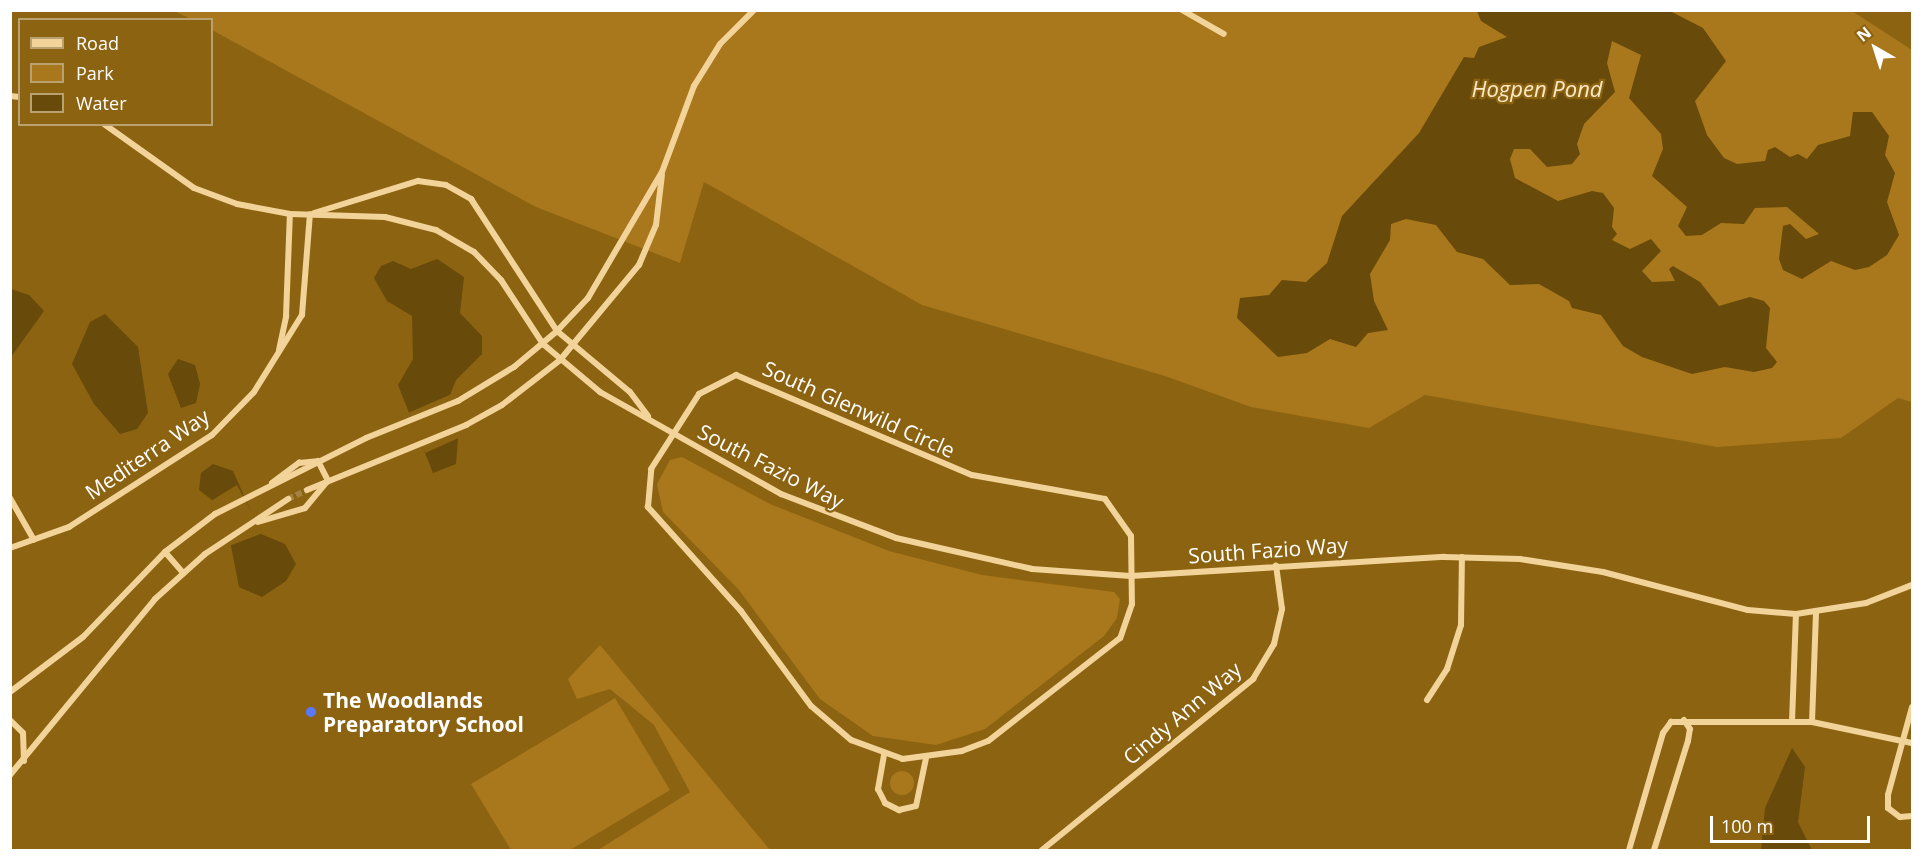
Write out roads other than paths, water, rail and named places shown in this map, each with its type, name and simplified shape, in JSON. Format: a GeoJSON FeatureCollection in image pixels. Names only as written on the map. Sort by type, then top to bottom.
{"type":"FeatureCollection","features":[{"type":"Feature","properties":{"kind":"street"},"geometry":{"type":"LineString","coordinates":[[10,692],[83,637],[165,552],[214,514],[270,485],[299,463],[318,461],[458,401],[543,344],[588,298],[662,172],[694,86],[720,44],[754,10]]}},
{"type":"Feature","properties":{"kind":"street"},"geometry":{"type":"LineString","coordinates":[[1182,10],[1224,34]]}},
{"type":"Feature","properties":{"kind":"street","name":"South Fazio Way"},"geometry":{"type":"LineString","coordinates":[[107,126],[194,188],[290,214],[385,217],[445,235],[474,252],[501,280],[543,344],[560,360],[623,408],[648,417],[673,434],[791,499],[896,538],[1032,568],[1131,576],[1276,565],[1462,557],[1603,572],[1748,610],[1797,614],[1816,613],[1866,603],[1912,585]]}},
{"type":"Feature","properties":{"kind":"street"},"geometry":{"type":"LineString","coordinates":[[307,490],[466,424],[502,405],[560,360],[575,345],[639,265],[656,225],[662,172]]}},
{"type":"Feature","properties":{"kind":"street"},"geometry":{"type":"LineString","coordinates":[[310,214],[388,187],[418,181],[446,185],[471,199],[495,231],[557,331]]}},
{"type":"Feature","properties":{"kind":"street","name":"Mediterra Way"},"geometry":{"type":"LineString","coordinates":[[278,356],[286,316],[290,214]]}},
{"type":"Feature","properties":{"kind":"street","name":"Mediterra Way"},"geometry":{"type":"LineString","coordinates":[[10,548],[69,527],[212,435],[254,392],[302,315],[310,214]]}},
{"type":"Feature","properties":{"kind":"street","name":"South Fazio Way"},"geometry":{"type":"LineString","coordinates":[[557,331],[630,392],[648,417]]}},
{"type":"Feature","properties":{"kind":"street","name":"South Glenwild Circle"},"geometry":{"type":"LineString","coordinates":[[736,375],[753,380],[962,471],[1105,499],[1131,536],[1132,604],[1120,638],[988,741],[926,758],[884,755],[851,740],[811,706],[741,611],[648,507],[645,485],[673,434],[699,394],[718,381],[736,375]]}},
{"type":"Feature","properties":{"kind":"street"},"geometry":{"type":"LineString","coordinates":[[318,461],[328,481]]}},
{"type":"Feature","properties":{"kind":"street"},"geometry":{"type":"LineString","coordinates":[[257,522],[305,508],[328,481]]}},
{"type":"Feature","properties":{"kind":"street"},"geometry":{"type":"LineString","coordinates":[[10,498],[34,540]]}},
{"type":"Feature","properties":{"kind":"street"},"geometry":{"type":"LineString","coordinates":[[10,775],[24,762],[183,573],[226,538],[257,522],[288,499]]}},
{"type":"Feature","properties":{"kind":"street"},"geometry":{"type":"LineString","coordinates":[[165,552],[183,573]]}},
{"type":"Feature","properties":{"kind":"street"},"geometry":{"type":"LineString","coordinates":[[1427,700],[1447,669],[1461,625],[1462,557]]}},
{"type":"Feature","properties":{"kind":"street","name":"Cindy Ann Way"},"geometry":{"type":"LineString","coordinates":[[1042,850],[1252,679],[1275,644],[1282,609],[1276,565]]}},
{"type":"Feature","properties":{"kind":"street"},"geometry":{"type":"LineString","coordinates":[[1812,722],[1816,613]]}},
{"type":"Feature","properties":{"kind":"street"},"geometry":{"type":"LineString","coordinates":[[1792,722],[1797,614]]}},
{"type":"Feature","properties":{"kind":"street"},"geometry":{"type":"LineString","coordinates":[[1912,706],[1888,808],[1900,818],[1912,816]]}},
{"type":"Feature","properties":{"kind":"street"},"geometry":{"type":"LineString","coordinates":[[10,720],[23,733],[24,762]]}},
{"type":"Feature","properties":{"kind":"street"},"geometry":{"type":"LineString","coordinates":[[1654,850],[1688,741],[1684,720]]}},
{"type":"Feature","properties":{"kind":"street"},"geometry":{"type":"LineString","coordinates":[[1629,850],[1663,733],[1671,722],[1684,720],[1812,722],[1912,743]]}},
{"type":"Feature","properties":{"kind":"street"},"geometry":{"type":"LineString","coordinates":[[884,755],[878,789],[885,803],[899,810],[916,806],[926,758]]}},
{"type":"Feature","properties":{"kind":"water","name":"Hogpen Pond"},"geometry":{"type":"Polygon","coordinates":[[[1477,11],[1670,11],[1703,28],[1726,61],[1695,101],[1707,135],[1724,158],[1737,164],[1765,161],[1768,150],[1775,147],[1790,157],[1798,154],[1807,159],[1818,145],[1850,136],[1853,112],[1872,112],[1889,136],[1885,155],[1895,173],[1887,202],[1899,235],[1887,255],[1869,267],[1855,270],[1831,261],[1802,279],[1783,270],[1779,259],[1783,226],[1790,224],[1806,239],[1819,234],[1787,207],[1755,208],[1744,224],[1721,223],[1702,235],[1686,236],[1678,226],[1687,207],[1652,176],[1663,149],[1661,134],[1629,98],[1641,55],[1612,41],[1607,63],[1615,92],[1584,124],[1577,144],[1580,154],[1572,164],[1547,167],[1530,149],[1514,149],[1510,159],[1515,178],[1558,201],[1592,191],[1603,193],[1614,208],[1612,227],[1617,234],[1612,240],[1630,249],[1651,239],[1661,251],[1642,271],[1652,282],[1675,281],[1669,269],[1673,266],[1700,282],[1719,306],[1750,297],[1764,301],[1770,308],[1766,348],[1777,362],[1772,368],[1754,372],[1725,367],[1692,374],[1642,357],[1623,346],[1601,315],[1572,308],[1569,301],[1539,284],[1510,285],[1483,259],[1457,252],[1436,225],[1406,219],[1391,224],[1390,240],[1370,274],[1374,301],[1388,330],[1368,333],[1356,347],[1330,339],[1307,353],[1278,357],[1237,318],[1240,298],[1269,295],[1282,280],[1306,282],[1327,263],[1342,216],[1419,133],[1464,57],[1474,58],[1479,47],[1507,37],[1481,21],[1477,11]]]}},
{"type":"Feature","properties":{"kind":"water"},"geometry":{"type":"Polygon","coordinates":[[[437,259],[464,277],[460,313],[482,336],[482,354],[456,380],[450,395],[458,439],[456,464],[433,473],[398,385],[413,359],[412,316],[387,301],[374,278],[381,266],[393,261],[411,269],[437,259]]]}},
{"type":"Feature","properties":{"kind":"water"},"geometry":{"type":"Polygon","coordinates":[[[11,289],[29,295],[44,311],[11,357],[11,289]]]}},
{"type":"Feature","properties":{"kind":"water"},"geometry":{"type":"Polygon","coordinates":[[[105,314],[138,347],[148,413],[137,429],[120,434],[94,404],[72,364],[90,322],[105,314]]]}},
{"type":"Feature","properties":{"kind":"water"},"geometry":{"type":"Polygon","coordinates":[[[178,359],[195,365],[200,384],[196,403],[181,408],[168,374],[178,359]]]}},
{"type":"Feature","properties":{"kind":"water"},"geometry":{"type":"Polygon","coordinates":[[[213,464],[233,471],[261,534],[285,544],[296,564],[286,581],[262,597],[239,587],[231,546],[212,500],[199,490],[201,473],[213,464]]]}},
{"type":"Feature","properties":{"kind":"water"},"geometry":{"type":"Polygon","coordinates":[[[1792,748],[1805,767],[1798,822],[1812,850],[1761,850],[1765,808],[1792,748]]]}},
{"type":"Feature","properties":{"kind":"tunnel"},"geometry":{"type":"LineString","coordinates":[[288,499],[307,490]]}},
{"type":"Feature","properties":{"kind":"place","name":"The Woodlands Preparatory School"},"geometry":{"type":"Point","coordinates":[311,712]}}]}
